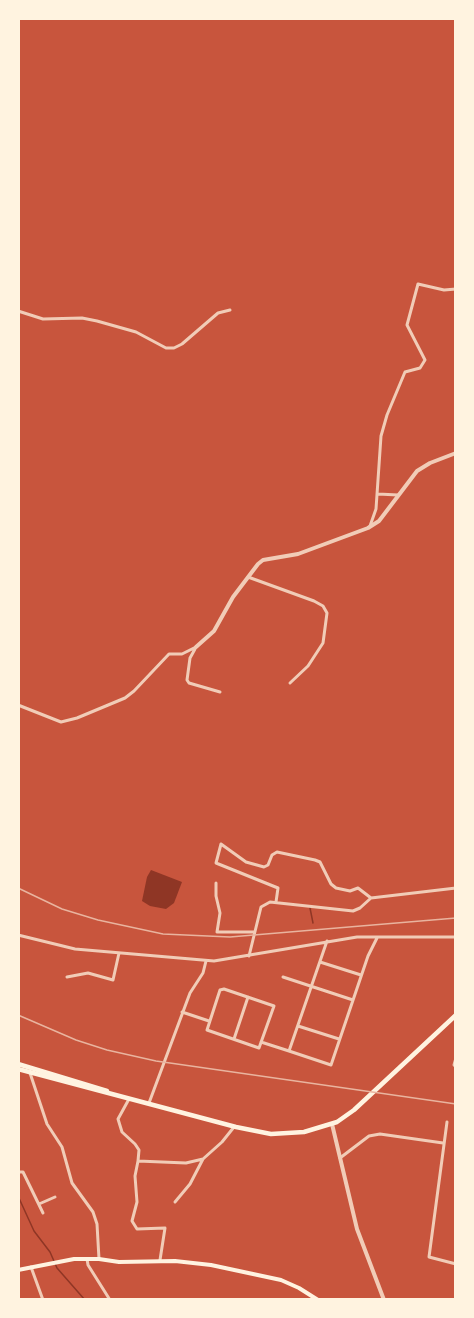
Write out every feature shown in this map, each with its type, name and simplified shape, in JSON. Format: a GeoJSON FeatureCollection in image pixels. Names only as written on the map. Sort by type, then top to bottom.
{"type":"FeatureCollection","features":[{"type":"Feature","properties":{"kind":"main road"},"geometry":{"type":"LineString","coordinates":[[18,1066],[30,1072],[234,1127],[271,1134],[288,1134],[332,1124],[369,1097],[455,1018]]}},
{"type":"Feature","properties":{"kind":"main road"},"geometry":{"type":"LineString","coordinates":[[18,1066],[127,1097]]}},
{"type":"Feature","properties":{"kind":"main road"},"geometry":{"type":"LineString","coordinates":[[18,1270],[87,1258],[119,1262],[160,1260],[211,1266],[281,1280],[318,1300]]}},
{"type":"Feature","properties":{"kind":"street"},"geometry":{"type":"LineString","coordinates":[[370,526],[378,494],[381,436],[387,415],[405,372],[420,368],[425,360],[407,325],[418,284],[444,290],[456,289]]}},
{"type":"Feature","properties":{"kind":"street"},"geometry":{"type":"LineString","coordinates":[[18,311],[43,319],[82,318],[97,321],[136,332],[166,348],[174,348],[182,344],[218,313],[230,310]]}},
{"type":"Feature","properties":{"kind":"street"},"geometry":{"type":"LineString","coordinates":[[18,705],[61,722],[77,718],[125,698],[169,654],[182,654],[196,647],[214,631],[233,597],[263,560],[298,554],[370,526],[379,521],[417,471],[430,463],[456,453]]}},
{"type":"Feature","properties":{"kind":"street"},"geometry":{"type":"LineString","coordinates":[[378,494],[398,495]]}},
{"type":"Feature","properties":{"kind":"street"},"geometry":{"type":"LineString","coordinates":[[248,577],[314,601],[323,606],[327,612],[323,643],[308,666],[290,683]]}},
{"type":"Feature","properties":{"kind":"street"},"geometry":{"type":"LineString","coordinates":[[196,647],[190,658],[187,680],[189,683],[220,692]]}},
{"type":"Feature","properties":{"kind":"street"},"geometry":{"type":"LineString","coordinates":[[276,902],[278,888],[216,863],[221,844],[246,862],[264,867],[268,865],[272,855],[277,852],[315,860],[320,862],[331,884],[336,888],[350,891],[358,888],[370,898]]}},
{"type":"Feature","properties":{"kind":"street"},"geometry":{"type":"LineString","coordinates":[[216,883],[220,913],[217,932],[254,932]]}},
{"type":"Feature","properties":{"kind":"street"},"geometry":{"type":"LineString","coordinates":[[249,956],[261,907],[270,902],[353,911],[360,908],[370,898],[456,888]]}},
{"type":"Feature","properties":{"kind":"street"},"geometry":{"type":"LineString","coordinates":[[18,934],[68,948],[206,961],[249,956],[357,937],[456,937]]}},
{"type":"Feature","properties":{"kind":"street"},"geometry":{"type":"LineString","coordinates":[[261,1042],[331,1065],[361,975],[377,938]]}},
{"type":"Feature","properties":{"kind":"street"},"geometry":{"type":"LineString","coordinates":[[289,1051],[327,941]]}},
{"type":"Feature","properties":{"kind":"street"},"geometry":{"type":"LineString","coordinates":[[67,977],[88,973],[113,980],[120,953]]}},
{"type":"Feature","properties":{"kind":"street"},"geometry":{"type":"LineString","coordinates":[[149,1103],[182,1012],[190,993],[203,973],[206,961]]}},
{"type":"Feature","properties":{"kind":"street"},"geometry":{"type":"LineString","coordinates":[[320,962],[361,975]]}},
{"type":"Feature","properties":{"kind":"street"},"geometry":{"type":"LineString","coordinates":[[283,978],[353,1000]]}},
{"type":"Feature","properties":{"kind":"street"},"geometry":{"type":"LineString","coordinates":[[224,989],[274,1006],[259,1048],[207,1030],[209,1021],[220,990],[224,989]]}},
{"type":"Feature","properties":{"kind":"street"},"geometry":{"type":"LineString","coordinates":[[234,1039],[248,997]]}},
{"type":"Feature","properties":{"kind":"street"},"geometry":{"type":"LineString","coordinates":[[182,1012],[209,1021]]}},
{"type":"Feature","properties":{"kind":"street"},"geometry":{"type":"LineString","coordinates":[[298,1026],[339,1040]]}},
{"type":"Feature","properties":{"kind":"street"},"geometry":{"type":"LineString","coordinates":[[456,1058],[454,1065],[456,1067]]}},
{"type":"Feature","properties":{"kind":"street"},"geometry":{"type":"LineString","coordinates":[[30,1072],[47,1124],[62,1147],[72,1183],[93,1212],[98,1224],[99,1259]]}},
{"type":"Feature","properties":{"kind":"street"},"geometry":{"type":"LineString","coordinates":[[127,1097],[118,1119],[122,1132],[139,1150],[135,1176],[137,1202],[132,1221],[138,1229],[165,1228],[160,1260]]}},
{"type":"Feature","properties":{"kind":"street"},"geometry":{"type":"LineString","coordinates":[[447,1122],[429,1257],[456,1264]]}},
{"type":"Feature","properties":{"kind":"street"},"geometry":{"type":"LineString","coordinates":[[332,1124],[357,1229],[384,1300]]}},
{"type":"Feature","properties":{"kind":"street"},"geometry":{"type":"LineString","coordinates":[[175,1202],[190,1184],[204,1159],[234,1127]]}},
{"type":"Feature","properties":{"kind":"street"},"geometry":{"type":"LineString","coordinates":[[340,1158],[369,1137],[380,1134],[443,1143]]}},
{"type":"Feature","properties":{"kind":"street"},"geometry":{"type":"LineString","coordinates":[[138,1161],[186,1163],[204,1159]]}},
{"type":"Feature","properties":{"kind":"street"},"geometry":{"type":"LineString","coordinates":[[18,1172],[22,1172],[43,1213]]}},
{"type":"Feature","properties":{"kind":"street"},"geometry":{"type":"LineString","coordinates":[[39,1204],[55,1197]]}},
{"type":"Feature","properties":{"kind":"street"},"geometry":{"type":"LineString","coordinates":[[87,1258],[88,1265],[110,1300]]}},
{"type":"Feature","properties":{"kind":"street"},"geometry":{"type":"LineString","coordinates":[[31,1268],[43,1300]]}},
{"type":"Feature","properties":{"kind":"shaded area"},"geometry":{"type":"Polygon","coordinates":[[[151,870],[182,882],[174,903],[166,909],[150,906],[142,901],[147,877],[151,870]]]}},
{"type":"Feature","properties":{"kind":"waterway"},"geometry":{"type":"LineString","coordinates":[[310,908],[313,923]]}},
{"type":"Feature","properties":{"kind":"waterway"},"geometry":{"type":"LineString","coordinates":[[18,1196],[34,1231],[50,1252],[57,1268],[85,1300]]}},
{"type":"Feature","properties":{"kind":"railway"},"geometry":{"type":"LineString","coordinates":[[18,888],[62,909],[98,920],[163,934],[230,937],[456,918]]}},
{"type":"Feature","properties":{"kind":"railway"},"geometry":{"type":"LineString","coordinates":[[18,1015],[76,1040],[107,1050],[156,1061],[456,1104]]}}]}
